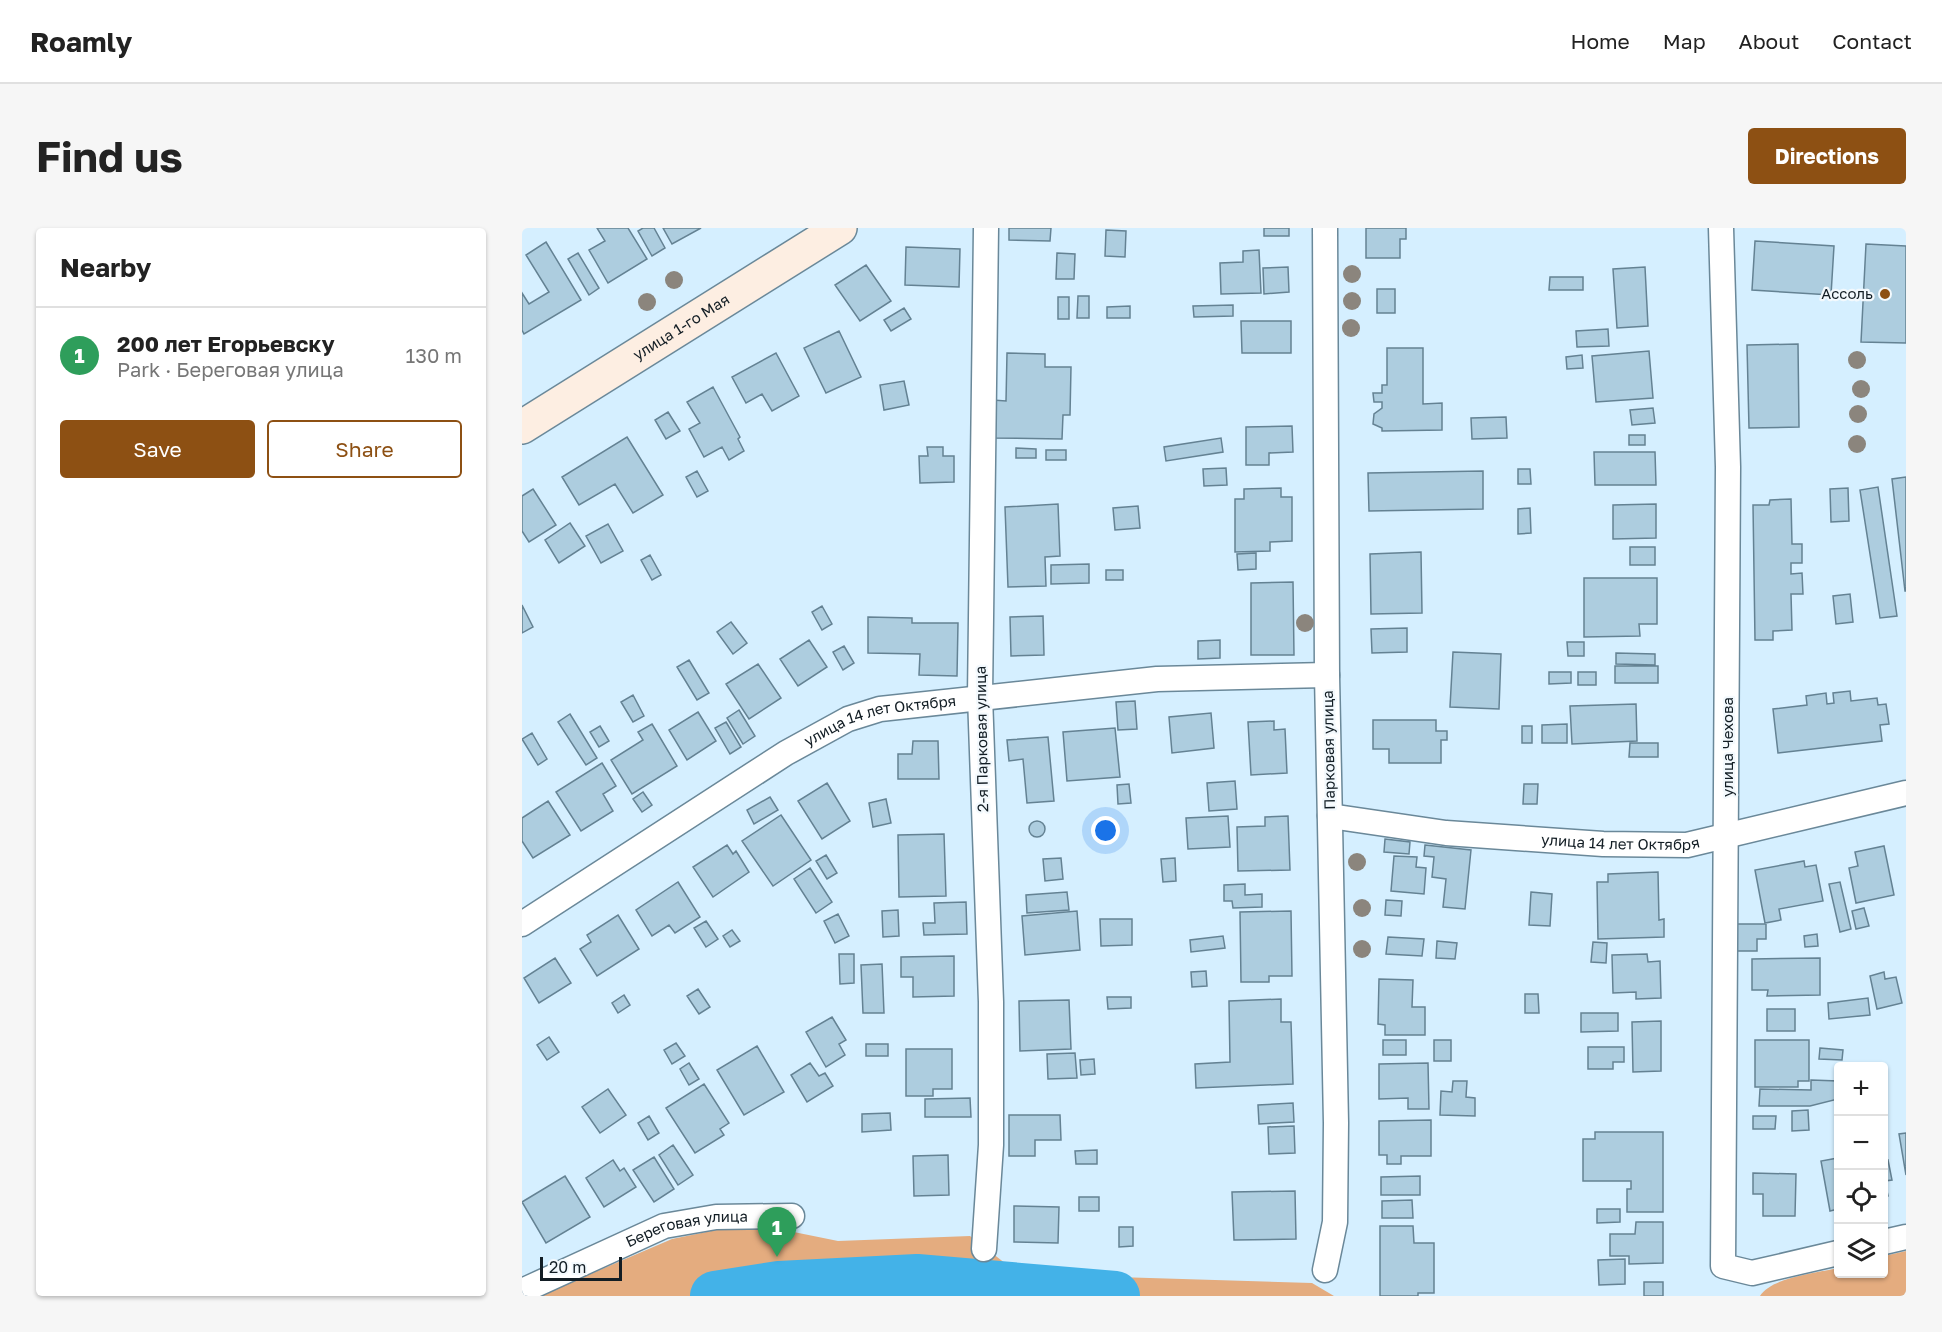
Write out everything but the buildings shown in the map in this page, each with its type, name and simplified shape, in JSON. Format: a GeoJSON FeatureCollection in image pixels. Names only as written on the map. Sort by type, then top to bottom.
{"type":"FeatureCollection","features":[{"type":"Feature","properties":{"kind":"main road","name":"улица 1-го Мая"},"geometry":{"type":"LineString","coordinates":[[522,427],[840,228]]}},
{"type":"Feature","properties":{"kind":"street","name":"2-я Парковая улица"},"geometry":{"type":"LineString","coordinates":[[984,1249],[991,1145],[991,1002],[980,696],[986,228]]}},
{"type":"Feature","properties":{"kind":"street","name":"Парковая улица"},"geometry":{"type":"LineString","coordinates":[[1325,228],[1327,675],[1335,1222],[1325,1270]]}},
{"type":"Feature","properties":{"kind":"street","name":"улица Чехова"},"geometry":{"type":"LineString","coordinates":[[1721,228],[1728,467],[1723,1266],[1752,1272],[1834,1254]]}},
{"type":"Feature","properties":{"kind":"street","name":"улица 14 лет Октября"},"geometry":{"type":"LineString","coordinates":[[522,924],[786,753],[848,719],[880,709],[980,696],[1157,679],[1327,675]]}},
{"type":"Feature","properties":{"kind":"street","name":"улица 14 лет Октября"},"geometry":{"type":"LineString","coordinates":[[1330,816],[1446,833],[1604,844],[1687,845],[1906,793]]}},
{"type":"Feature","properties":{"kind":"street","name":"Береговая улица"},"geometry":{"type":"LineString","coordinates":[[522,1292],[664,1226],[716,1217],[792,1216]]}},
{"type":"Feature","properties":{"kind":"street"},"geometry":{"type":"LineString","coordinates":[[1888,1241],[1906,1237]]}},
{"type":"Feature","properties":{"kind":"shaded area"},"geometry":{"type":"Polygon","coordinates":[[[726,1228],[779,1229],[838,1241],[970,1236],[1019,1274],[1312,1283],[1334,1296],[539,1296],[672,1239],[726,1228]]]}},
{"type":"Feature","properties":{"kind":"shaded area"},"geometry":{"type":"Polygon","coordinates":[[[1906,1251],[1906,1296],[1760,1296],[1774,1284],[1784,1280],[1834,1269],[1834,1278],[1888,1278],[1888,1255],[1906,1251]]]}},
{"type":"Feature","properties":{"kind":"waterway"},"geometry":{"type":"LineString","coordinates":[[715,1296],[779,1286],[917,1279],[1115,1296]]}},
{"type":"Feature","properties":{"kind":"place","name":"Ассоль"},"geometry":{"type":"Point","coordinates":[1885,294]}},
{"type":"Feature","properties":{"kind":"place","name":"200 лет Егорьевску"},"geometry":{"type":"Point","coordinates":[777,1257]}}]}
